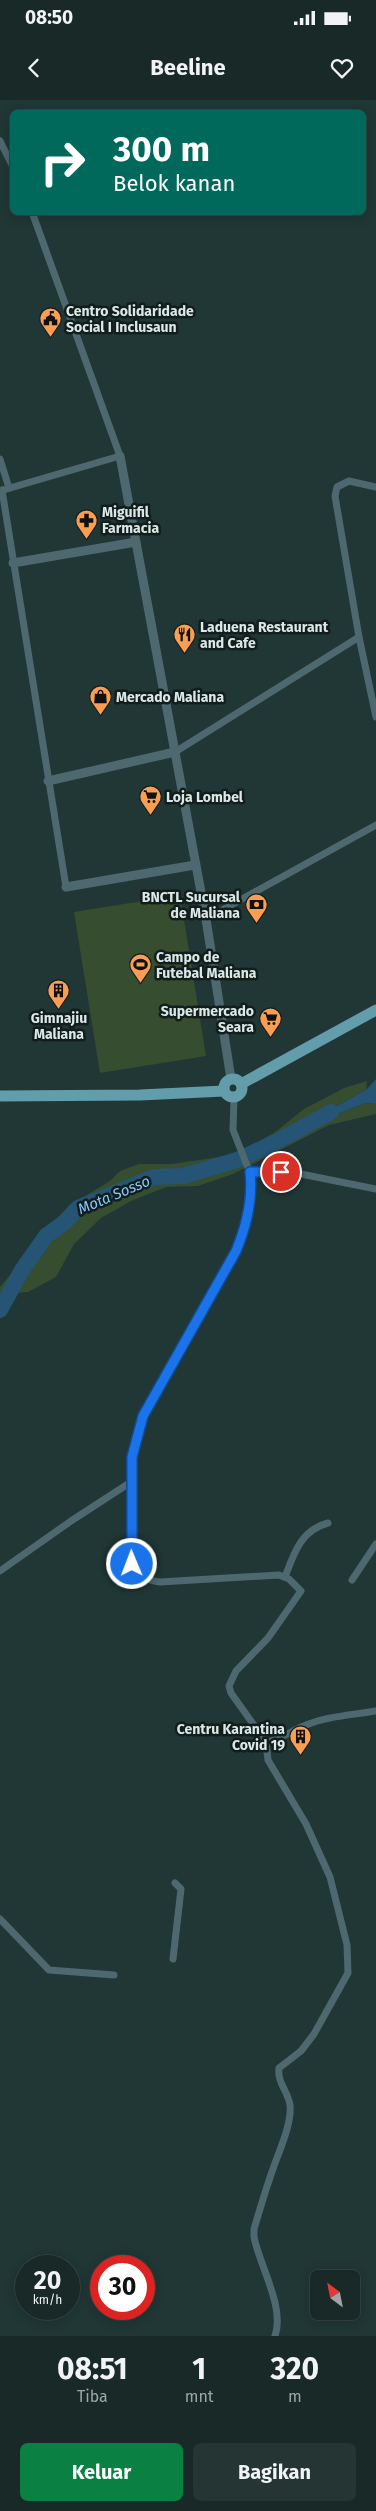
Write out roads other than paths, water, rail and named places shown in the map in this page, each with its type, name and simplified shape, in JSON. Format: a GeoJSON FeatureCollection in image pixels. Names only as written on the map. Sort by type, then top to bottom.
{"type":"FeatureCollection","features":[{"type":"Feature","properties":{"kind":"main road"},"geometry":{"type":"LineString","coordinates":[[236,1082],[240,1094],[234,1098],[226,1095],[224,1090],[227,1082],[236,1082],[376,1010]]}},
{"type":"Feature","properties":{"kind":"main road"},"geometry":{"type":"LineString","coordinates":[[0,1096],[140,1095],[224,1090]]}},
{"type":"Feature","properties":{"kind":"street"},"geometry":{"type":"LineString","coordinates":[[0,140],[10,161]]}},
{"type":"Feature","properties":{"kind":"street"},"geometry":{"type":"LineString","coordinates":[[33,215],[120,456],[236,1082]]}},
{"type":"Feature","properties":{"kind":"street"},"geometry":{"type":"LineString","coordinates":[[4,490],[120,456]]}},
{"type":"Feature","properties":{"kind":"street"},"geometry":{"type":"LineString","coordinates":[[0,459],[14,563],[66,887],[195,865]]}},
{"type":"Feature","properties":{"kind":"street"},"geometry":{"type":"LineString","coordinates":[[376,487],[349,481],[337,487],[335,496],[359,637],[376,717]]}},
{"type":"Feature","properties":{"kind":"street"},"geometry":{"type":"LineString","coordinates":[[14,563],[136,542]]}},
{"type":"Feature","properties":{"kind":"street"},"geometry":{"type":"LineString","coordinates":[[48,781],[175,752],[359,637]]}},
{"type":"Feature","properties":{"kind":"street"},"geometry":{"type":"LineString","coordinates":[[206,920],[376,825]]}},
{"type":"Feature","properties":{"kind":"street"},"geometry":{"type":"LineString","coordinates":[[234,1098],[233,1130],[250,1172],[251,1192],[245,1229],[236,1251],[143,1416],[132,1457],[132,1564],[139,1575],[146,1580],[160,1582],[279,1575],[301,1591],[268,1638],[236,1670],[229,1686],[231,1693],[266,1742],[268,1760],[306,1824],[330,1878],[342,1915],[349,1963],[348,1973],[314,2034],[301,2051],[279,2068],[278,2076],[290,2103],[289,2110],[283,2142],[254,2229],[254,2237],[278,2312],[279,2325],[275,2336]]}},
{"type":"Feature","properties":{"kind":"street"},"geometry":{"type":"LineString","coordinates":[[250,1172],[291,1172],[376,1190]]}},
{"type":"Feature","properties":{"kind":"street"},"geometry":{"type":"LineString","coordinates":[[0,1571],[131,1482]]}},
{"type":"Feature","properties":{"kind":"street"},"geometry":{"type":"LineString","coordinates":[[284,1577],[304,1535],[312,1528],[328,1523]]}},
{"type":"Feature","properties":{"kind":"street"},"geometry":{"type":"LineString","coordinates":[[352,1580],[376,1544]]}},
{"type":"Feature","properties":{"kind":"street"},"geometry":{"type":"LineString","coordinates":[[266,1742],[274,1741],[319,1720],[376,1711]]}},
{"type":"Feature","properties":{"kind":"street"},"geometry":{"type":"LineString","coordinates":[[173,1959],[181,1889],[175,1883]]}},
{"type":"Feature","properties":{"kind":"street"},"geometry":{"type":"LineString","coordinates":[[0,1919],[49,1970],[114,1975]]}},
{"type":"Feature","properties":{"kind":"water"},"geometry":{"type":"Polygon","coordinates":[[[376,1079],[376,1104],[365,1103],[310,1125],[315,1118],[366,1090],[376,1079]]]}},
{"type":"Feature","properties":{"kind":"water"},"geometry":{"type":"Polygon","coordinates":[[[28,1270],[0,1314],[0,1299],[28,1270]]]}},
{"type":"Feature","properties":{"kind":"waterway","name":"Mota Sosso"},"geometry":{"type":"LineString","coordinates":[[0,1310],[22,1270],[46,1236],[65,1222],[78,1208],[154,1177],[183,1176],[237,1160],[274,1143],[331,1112]]}},
{"type":"Feature","properties":{"kind":"place","name":"Centro Solidaridade Social I Inclusaun"},"geometry":{"type":"Point","coordinates":[50,338]}},
{"type":"Feature","properties":{"kind":"place","name":"Miguifil Farmacia"},"geometry":{"type":"Point","coordinates":[86,539]}},
{"type":"Feature","properties":{"kind":"place","name":"Laduena Restaurant and Cafe"},"geometry":{"type":"Point","coordinates":[184,654]}},
{"type":"Feature","properties":{"kind":"place","name":"Mercado Maliana"},"geometry":{"type":"Point","coordinates":[100,716]}},
{"type":"Feature","properties":{"kind":"place","name":"Loja Lombel"},"geometry":{"type":"Point","coordinates":[150,816]}},
{"type":"Feature","properties":{"kind":"place","name":"BNCTL Sucursal de Maliana"},"geometry":{"type":"Point","coordinates":[256,924]}},
{"type":"Feature","properties":{"kind":"place","name":"Campo de Futebal Maliana"},"geometry":{"type":"Point","coordinates":[140,984]}},
{"type":"Feature","properties":{"kind":"place","name":"Gimnajiu Maliana"},"geometry":{"type":"Point","coordinates":[59,1009]}},
{"type":"Feature","properties":{"kind":"place","name":"Supermercado Seara"},"geometry":{"type":"Point","coordinates":[270,1038]}},
{"type":"Feature","properties":{"kind":"place","name":"Centru Karantina Covid 19"},"geometry":{"type":"Point","coordinates":[301,1756]}}]}
